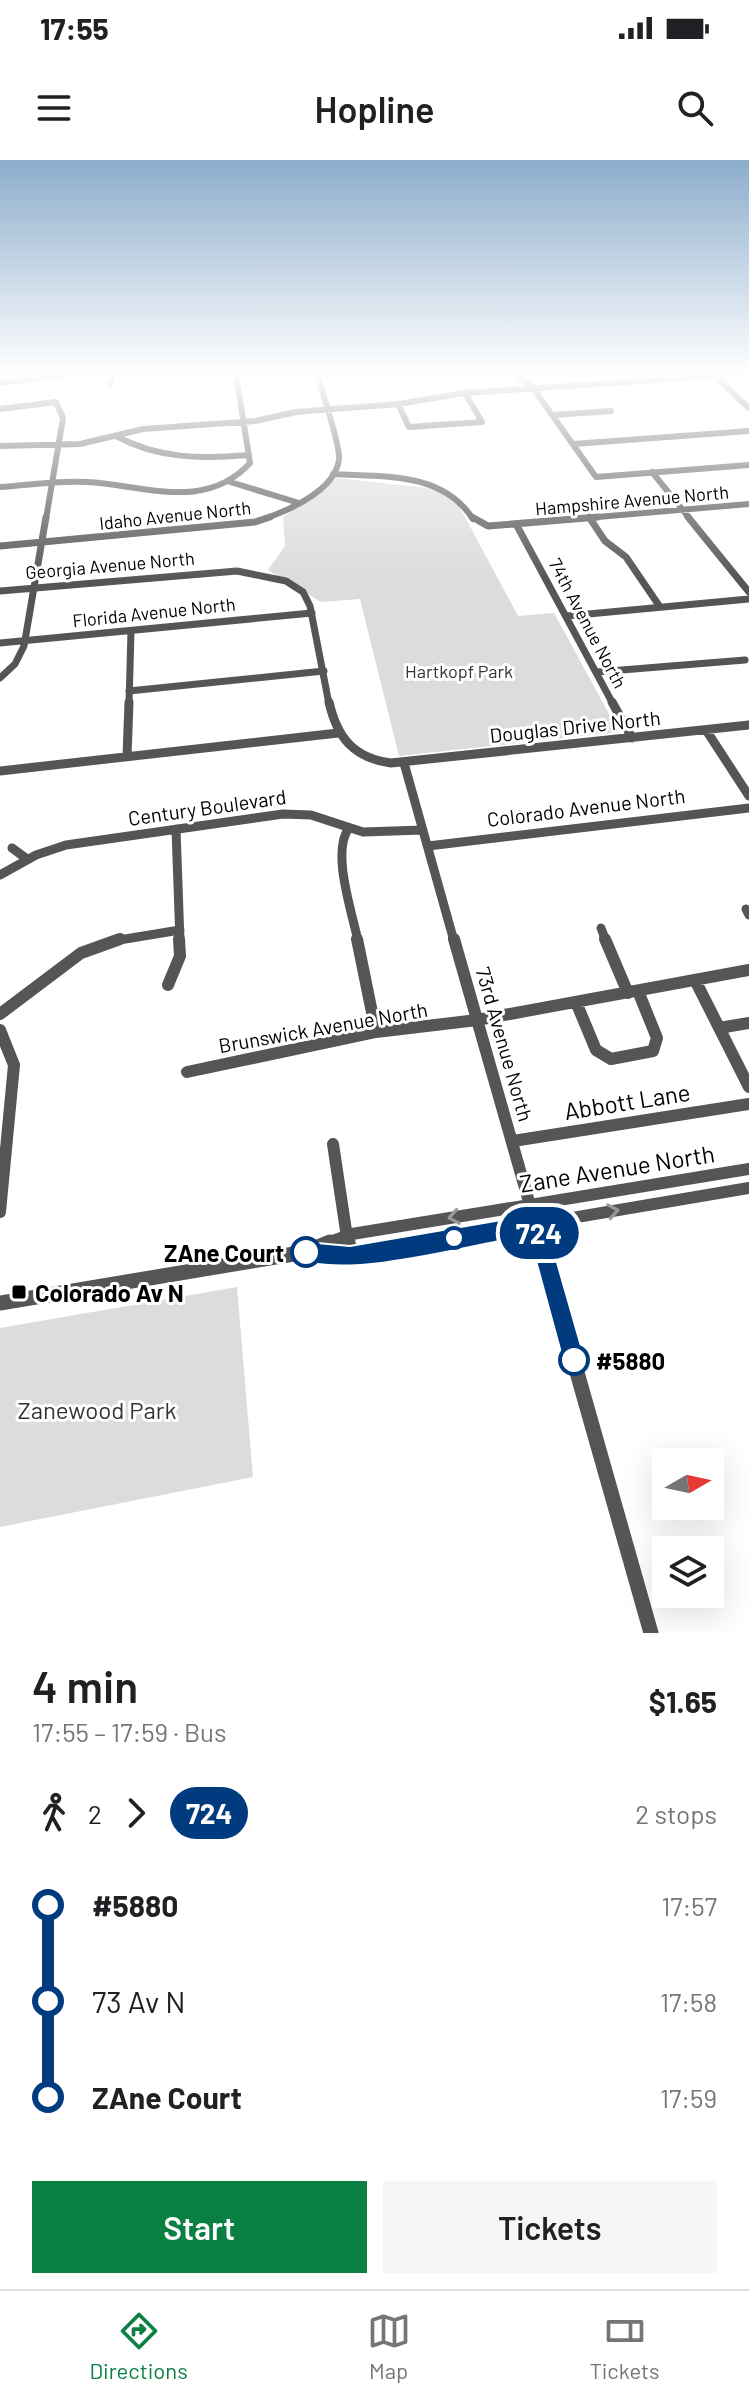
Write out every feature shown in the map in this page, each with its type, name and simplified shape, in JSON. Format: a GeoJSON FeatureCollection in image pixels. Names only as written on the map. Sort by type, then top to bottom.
{"type":"FeatureCollection","features":[{"type":"Feature","properties":{"kind":"street"},"geometry":{"type":"LineString","coordinates":[[0,678],[21,655],[25,641],[58,443]]}},
{"type":"Feature","properties":{"kind":"street"},"geometry":{"type":"LineString","coordinates":[[0,446],[58,446],[77,443]]}},
{"type":"Feature","properties":{"kind":"street"},"geometry":{"type":"LineString","coordinates":[[130,443],[165,454],[197,457],[249,455]]}},
{"type":"Feature","properties":{"kind":"street"},"geometry":{"type":"LineString","coordinates":[[0,487],[88,482],[136,491],[182,493],[204,490],[227,481],[249,466],[247,443]]}},
{"type":"Feature","properties":{"kind":"street"},"geometry":{"type":"LineString","coordinates":[[334,472],[340,450],[338,443]]}},
{"type":"Feature","properties":{"kind":"street"},"geometry":{"type":"LineString","coordinates":[[573,444],[590,443]]}},
{"type":"Feature","properties":{"kind":"street"},"geometry":{"type":"LineString","coordinates":[[573,444],[596,477],[749,465]]}},
{"type":"Feature","properties":{"kind":"street","name":"Idaho Avenue North"},"geometry":{"type":"LineString","coordinates":[[0,546],[238,525],[270,518],[299,503],[334,472]]}},
{"type":"Feature","properties":{"kind":"street","name":"Hampshire Avenue North"},"geometry":{"type":"LineString","coordinates":[[334,472],[442,487],[465,504],[480,524],[516,524],[749,504]]}},
{"type":"Feature","properties":{"kind":"street"},"geometry":{"type":"LineString","coordinates":[[652,472],[749,592]]}},
{"type":"Feature","properties":{"kind":"street"},"geometry":{"type":"LineString","coordinates":[[227,481],[299,503]]}},
{"type":"Feature","properties":{"kind":"street"},"geometry":{"type":"LineString","coordinates":[[589,517],[605,541],[626,557],[660,607]]}},
{"type":"Feature","properties":{"kind":"street","name":"74th Avenue North"},"geometry":{"type":"LineString","coordinates":[[516,524],[632,738]]}},
{"type":"Feature","properties":{"kind":"street","name":"Georgia Avenue North"},"geometry":{"type":"LineString","coordinates":[[0,591],[250,571],[286,581],[303,592],[312,613]]}},
{"type":"Feature","properties":{"kind":"street"},"geometry":{"type":"LineString","coordinates":[[567,616],[749,599]]}},
{"type":"Feature","properties":{"kind":"street"},"geometry":{"type":"LineString","coordinates":[[312,613],[338,733],[364,756],[404,763]]}},
{"type":"Feature","properties":{"kind":"street","name":"Florida Avenue North"},"geometry":{"type":"LineString","coordinates":[[0,643],[312,613]]}},
{"type":"Feature","properties":{"kind":"street"},"geometry":{"type":"LineString","coordinates":[[127,756],[131,631]]}},
{"type":"Feature","properties":{"kind":"street"},"geometry":{"type":"LineString","coordinates":[[597,672],[701,661],[745,660]]}},
{"type":"Feature","properties":{"kind":"street"},"geometry":{"type":"LineString","coordinates":[[129,691],[324,671]]}},
{"type":"Feature","properties":{"kind":"street","name":"Douglas Drive North"},"geometry":{"type":"LineString","coordinates":[[404,763],[749,725]]}},
{"type":"Feature","properties":{"kind":"street"},"geometry":{"type":"LineString","coordinates":[[706,730],[749,796]]}},
{"type":"Feature","properties":{"kind":"street"},"geometry":{"type":"LineString","coordinates":[[0,771],[338,733]]}},
{"type":"Feature","properties":{"kind":"street","name":"73rd Avenue North"},"geometry":{"type":"LineString","coordinates":[[404,763],[651,1633]]}},
{"type":"Feature","properties":{"kind":"street","name":"Colorado Avenue North"},"geometry":{"type":"LineString","coordinates":[[428,846],[749,808]]}},
{"type":"Feature","properties":{"kind":"street","name":"Century Boulevard"},"geometry":{"type":"LineString","coordinates":[[0,875],[27,859],[66,845],[297,813],[378,833],[423,830]]}},
{"type":"Feature","properties":{"kind":"street"},"geometry":{"type":"LineString","coordinates":[[349,828],[340,846],[341,856],[376,1032]]}},
{"type":"Feature","properties":{"kind":"street"},"geometry":{"type":"LineString","coordinates":[[168,985],[180,956],[176,829]]}},
{"type":"Feature","properties":{"kind":"street"},"geometry":{"type":"LineString","coordinates":[[12,848],[27,859]]}},
{"type":"Feature","properties":{"kind":"street"},"geometry":{"type":"LineString","coordinates":[[576,1002],[596,1050],[611,1059],[653,1051],[657,1038],[601,928]]}},
{"type":"Feature","properties":{"kind":"street"},"geometry":{"type":"LineString","coordinates":[[0,1014],[81,953],[117,939],[180,930]]}},
{"type":"Feature","properties":{"kind":"street","name":"Brunswick Avenue North"},"geometry":{"type":"LineString","coordinates":[[187,1072],[376,1032],[477,1020],[749,970]]}},
{"type":"Feature","properties":{"kind":"street"},"geometry":{"type":"LineString","coordinates":[[695,980],[749,1087]]}},
{"type":"Feature","properties":{"kind":"street"},"geometry":{"type":"LineString","coordinates":[[719,1028],[749,1023]]}},
{"type":"Feature","properties":{"kind":"street"},"geometry":{"type":"LineString","coordinates":[[0,1030],[14,1065],[0,1212]]}},
{"type":"Feature","properties":{"kind":"street","name":"Abbott Lane"},"geometry":{"type":"LineString","coordinates":[[513,1141],[749,1104]]}},
{"type":"Feature","properties":{"kind":"street"},"geometry":{"type":"LineString","coordinates":[[333,1144],[350,1256]]}},
{"type":"Feature","properties":{"kind":"street","name":"Zane Avenue North"},"geometry":{"type":"LineString","coordinates":[[0,1303],[306,1252],[347,1235],[749,1169]]}},
{"type":"Feature","properties":{"kind":"street","name":"Zane Avenue North"},"geometry":{"type":"LineString","coordinates":[[306,1252],[350,1256],[749,1188]]}},
{"type":"Feature","properties":{"kind":"green space","name":"Hartkopf Park"},"geometry":{"type":"Polygon","coordinates":[[[337,478],[437,489],[459,506],[518,616],[554,613],[619,732],[399,756],[360,599],[321,602],[268,570],[285,546],[283,517],[337,478]]]}},
{"type":"Feature","properties":{"kind":"green space","name":"Zanewood Park"},"geometry":{"type":"Polygon","coordinates":[[[237,1287],[253,1477],[0,1527],[0,1328],[237,1287]]]}},
{"type":"Feature","properties":{"kind":"bus line","name":"724"},"geometry":{"type":"LineString","coordinates":[[306,1252],[350,1256],[536,1224],[574,1360]]}},
{"type":"Feature","properties":{"kind":"place","name":"ZAne Court"},"geometry":{"type":"Point","coordinates":[306,1252]}},
{"type":"Feature","properties":{"kind":"place","name":"Colorado Av N"},"geometry":{"type":"Point","coordinates":[19,1292]}},
{"type":"Feature","properties":{"kind":"place","name":"#5880"},"geometry":{"type":"Point","coordinates":[574,1360]}}]}
